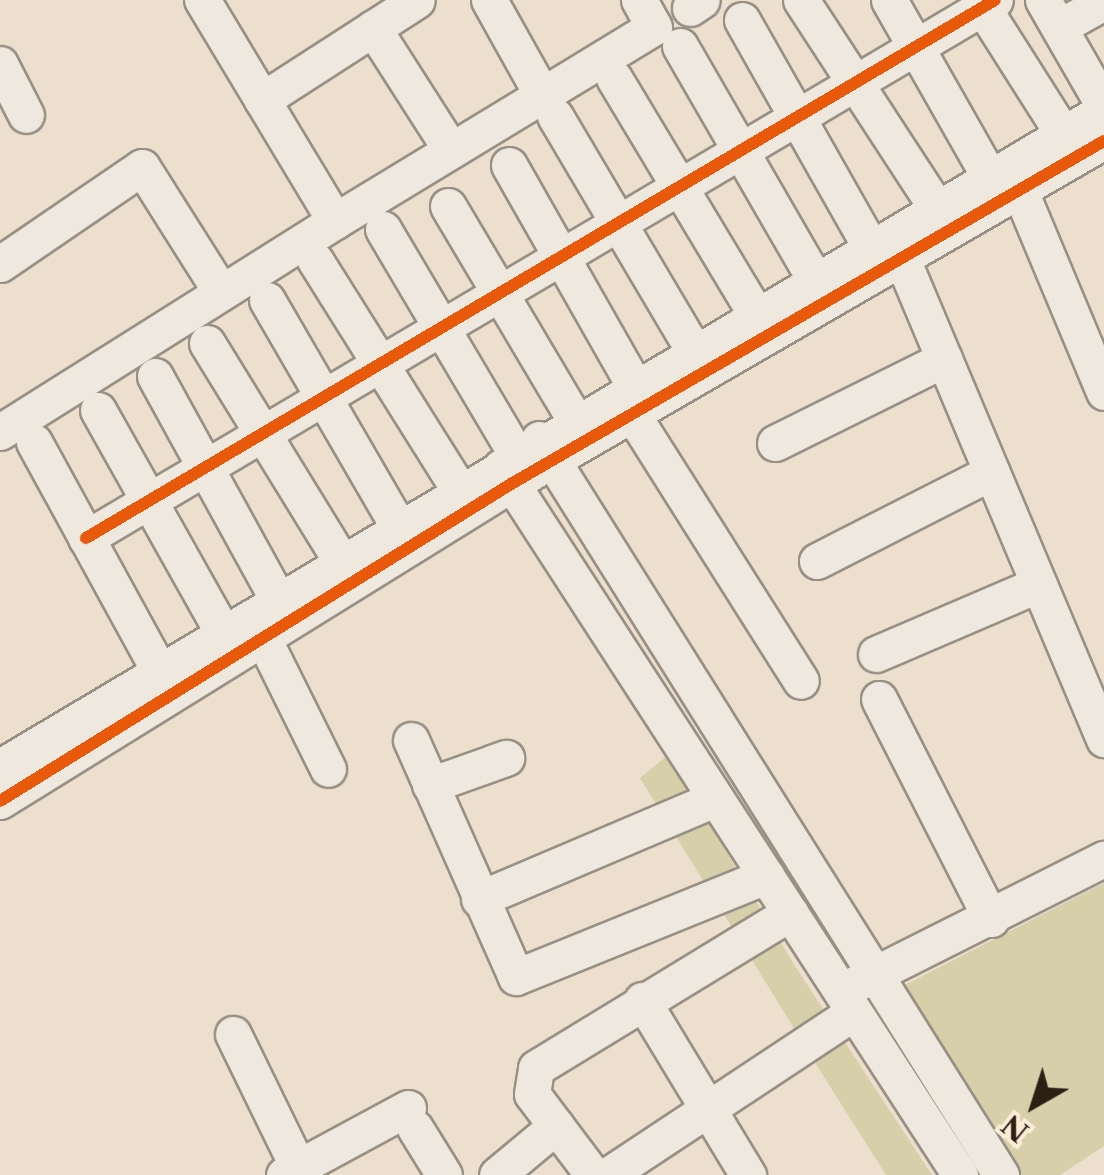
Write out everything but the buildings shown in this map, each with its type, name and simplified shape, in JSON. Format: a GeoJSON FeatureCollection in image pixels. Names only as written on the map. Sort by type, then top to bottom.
{"type":"FeatureCollection","features":[{"type":"Feature","properties":{"kind":"street"},"geometry":{"type":"LineString","coordinates":[[202,0],[334,222]]}},
{"type":"Feature","properties":{"kind":"street"},"geometry":{"type":"LineString","coordinates":[[262,100],[417,0]]}},
{"type":"Feature","properties":{"kind":"street"},"geometry":{"type":"LineString","coordinates":[[489,0],[692,349]]}},
{"type":"Feature","properties":{"kind":"street"},"geometry":{"type":"LineString","coordinates":[[0,432],[452,150],[549,105],[654,27],[639,0]]}},
{"type":"Feature","properties":{"kind":"street"},"geometry":{"type":"LineString","coordinates":[[801,0],[936,207]]}},
{"type":"Feature","properties":{"kind":"street"},"geometry":{"type":"LineString","coordinates":[[889,0],[1005,184],[1104,392]]}},
{"type":"Feature","properties":{"kind":"street"},"geometry":{"type":"LineString","coordinates":[[86,538],[740,152],[985,2],[1063,134]]}},
{"type":"Feature","properties":{"kind":"street"},"geometry":{"type":"LineString","coordinates":[[0,767],[458,488],[523,459],[634,400],[1005,184],[1063,134],[1104,108],[1051,14],[1104,2]]}},
{"type":"Feature","properties":{"kind":"street"},"geometry":{"type":"LineString","coordinates":[[742,20],[798,117],[886,252],[944,359],[1104,739]]}},
{"type":"Feature","properties":{"kind":"street"},"geometry":{"type":"LineString","coordinates":[[374,28],[452,150]]}},
{"type":"Feature","properties":{"kind":"street"},"geometry":{"type":"LineString","coordinates":[[680,46],[814,278]]}},
{"type":"Feature","properties":{"kind":"street"},"geometry":{"type":"LineString","coordinates":[[0,64],[26,115]]}},
{"type":"Feature","properties":{"kind":"street"},"geometry":{"type":"LineString","coordinates":[[614,78],[755,313]]}},
{"type":"Feature","properties":{"kind":"street"},"geometry":{"type":"LineString","coordinates":[[0,802],[263,638],[523,459],[574,418],[634,400],[692,349],[814,278],[886,252],[936,207],[1005,184],[1104,141]]}},
{"type":"Feature","properties":{"kind":"street"},"geometry":{"type":"LineString","coordinates":[[509,165],[562,258],[634,400],[801,682]]}},
{"type":"Feature","properties":{"kind":"street"},"geometry":{"type":"LineString","coordinates":[[0,264],[142,168],[222,292]]}},
{"type":"Feature","properties":{"kind":"street"},"geometry":{"type":"LineString","coordinates":[[448,206],[574,418]]}},
{"type":"Feature","properties":{"kind":"street"},"geometry":{"type":"LineString","coordinates":[[383,229],[523,459],[873,976],[1001,1175]]}},
{"type":"Feature","properties":{"kind":"street"},"geometry":{"type":"LineString","coordinates":[[315,260],[458,488]]}},
{"type":"Feature","properties":{"kind":"street"},"geometry":{"type":"LineString","coordinates":[[267,300],[398,524]]}},
{"type":"Feature","properties":{"kind":"street"},"geometry":{"type":"LineString","coordinates":[[207,343],[340,559]]}},
{"type":"Feature","properties":{"kind":"street"},"geometry":{"type":"LineString","coordinates":[[776,443],[944,359]]}},
{"type":"Feature","properties":{"kind":"street"},"geometry":{"type":"LineString","coordinates":[[155,376],[277,598]]}},
{"type":"Feature","properties":{"kind":"street"},"geometry":{"type":"LineString","coordinates":[[98,410],[222,631]]}},
{"type":"Feature","properties":{"kind":"street"},"geometry":{"type":"LineString","coordinates":[[34,442],[159,670]]}},
{"type":"Feature","properties":{"kind":"street"},"geometry":{"type":"LineString","coordinates":[[523,459],[715,799],[960,1175]]}},
{"type":"Feature","properties":{"kind":"street"},"geometry":{"type":"LineString","coordinates":[[817,561],[992,472]]}},
{"type":"Feature","properties":{"kind":"street"},"geometry":{"type":"LineString","coordinates":[[876,654],[1039,584]]}},
{"type":"Feature","properties":{"kind":"street"},"geometry":{"type":"LineString","coordinates":[[263,638],[328,769]]}},
{"type":"Feature","properties":{"kind":"street"},"geometry":{"type":"LineString","coordinates":[[880,699],[992,919]]}},
{"type":"Feature","properties":{"kind":"street"},"geometry":{"type":"LineString","coordinates":[[411,740],[511,973],[524,978],[766,876]]}},
{"type":"Feature","properties":{"kind":"street"},"geometry":{"type":"LineString","coordinates":[[430,785],[506,758]]}},
{"type":"Feature","properties":{"kind":"street"},"geometry":{"type":"LineString","coordinates":[[479,899],[715,799]]}},
{"type":"Feature","properties":{"kind":"street"},"geometry":{"type":"LineString","coordinates":[[608,1175],[710,1108],[847,1002],[873,976],[992,919],[1104,858]]}},
{"type":"Feature","properties":{"kind":"street"},"geometry":{"type":"LineString","coordinates":[[593,1175],[532,1094],[536,1068],[790,913]]}},
{"type":"Feature","properties":{"kind":"street"},"geometry":{"type":"LineString","coordinates":[[642,1000],[748,1175]]}},
{"type":"Feature","properties":{"kind":"street"},"geometry":{"type":"LineString","coordinates":[[234,1034],[291,1171],[411,1118],[444,1175]]}},
{"type":"Feature","properties":{"kind":"street"},"geometry":{"type":"LineString","coordinates":[[497,1175],[556,1126]]}},
{"type":"Feature","properties":{"kind":"shaded area"},"geometry":{"type":"Polygon","coordinates":[[[668,755],[795,966],[932,1175],[886,1175],[819,1069],[640,778],[668,755]]]}},
{"type":"Feature","properties":{"kind":"shaded area"},"geometry":{"type":"Polygon","coordinates":[[[1104,883],[1104,1146],[1060,1175],[1020,1175],[897,989],[1104,883]]]}},
{"type":"Feature","properties":{"kind":"cycle path"},"geometry":{"type":"LineString","coordinates":[[86,538],[995,0]]}},
{"type":"Feature","properties":{"kind":"cycle path"},"geometry":{"type":"LineString","coordinates":[[0,801],[511,484],[1104,141]]}}]}
